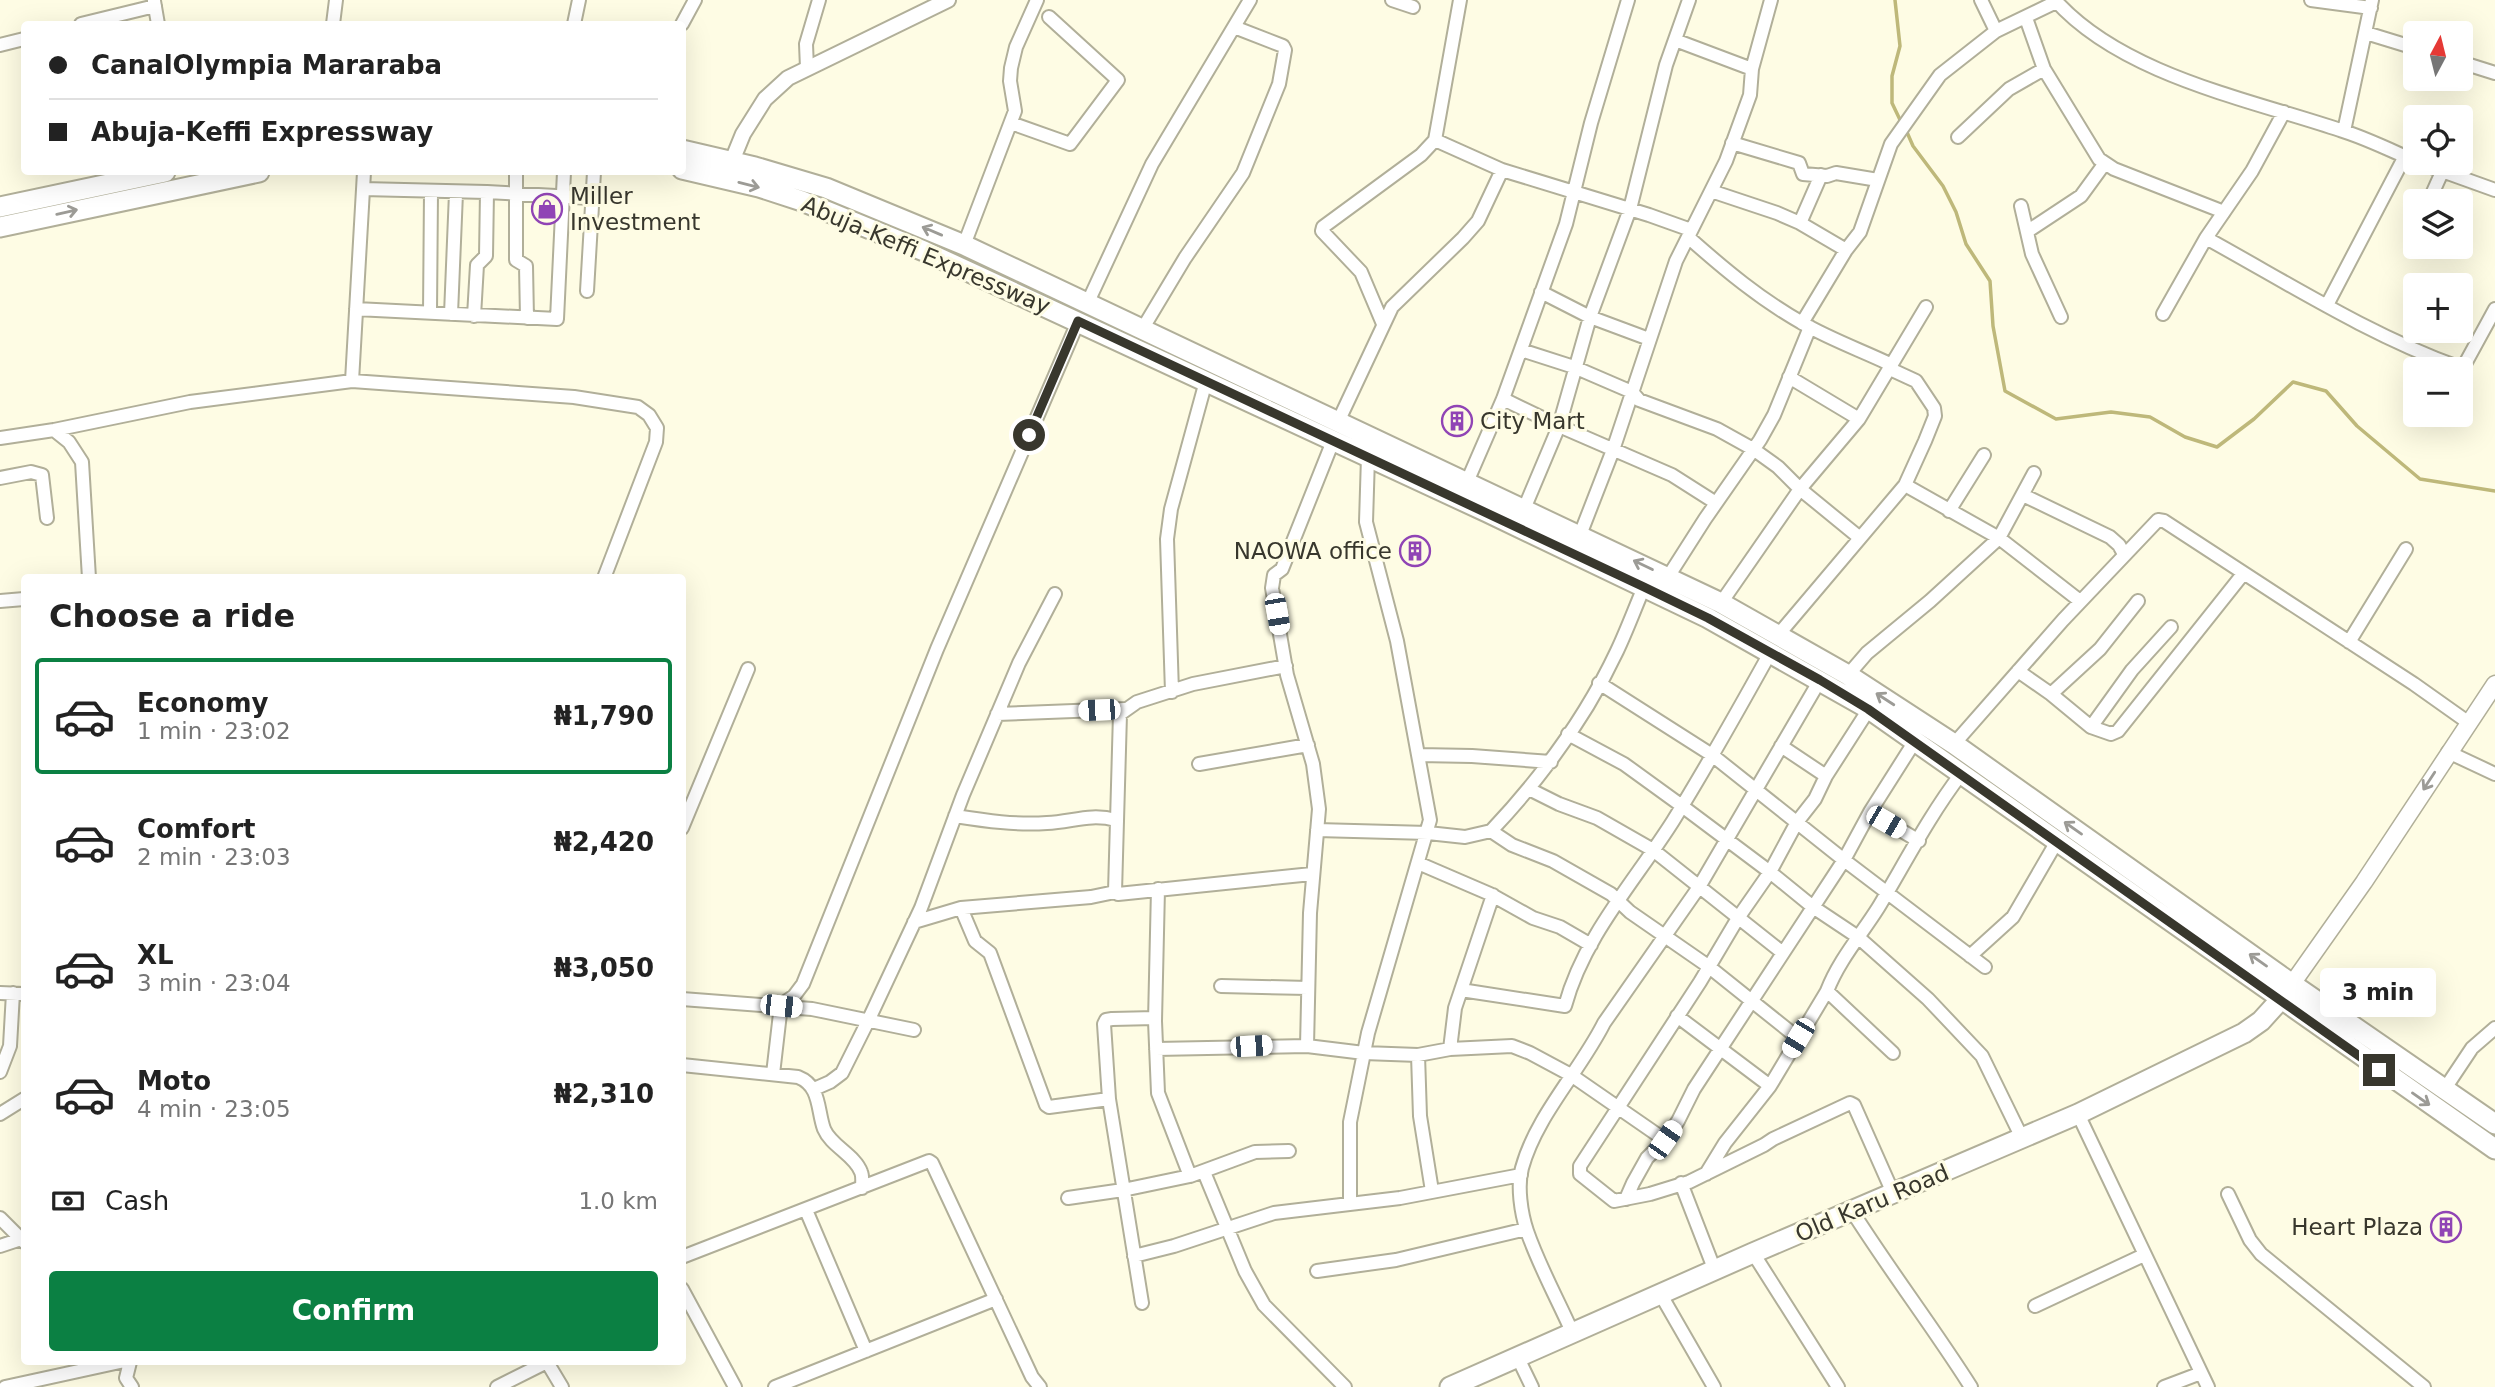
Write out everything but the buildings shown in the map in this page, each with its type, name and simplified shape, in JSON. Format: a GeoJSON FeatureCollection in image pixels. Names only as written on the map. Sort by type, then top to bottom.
{"type":"FeatureCollection","features":[{"type":"Feature","properties":{"kind":"main road","name":"Abuja-Keffi Expressway"},"geometry":{"type":"LineString","coordinates":[[686,151],[826,188],[964,245],[1143,328],[1336,432],[1368,457],[1708,618],[1868,709],[2056,843],[2495,1124]]}},
{"type":"Feature","properties":{"kind":"main road","name":"Abuja-Keffi Expressway"},"geometry":{"type":"LineString","coordinates":[[686,170],[759,187],[846,218],[1206,381],[1466,482],[1668,577],[1779,634],[1954,744],[2495,1149]]}},
{"type":"Feature","properties":{"kind":"main road"},"geometry":{"type":"LineString","coordinates":[[0,207],[151,175]]}},
{"type":"Feature","properties":{"kind":"main road"},"geometry":{"type":"LineString","coordinates":[[0,227],[245,175]]}},
{"type":"Feature","properties":{"kind":"main road"},"geometry":{"type":"LineString","coordinates":[[2286,991],[2364,882],[2495,684]]}},
{"type":"Feature","properties":{"kind":"main road","name":"Old Karu Road"},"geometry":{"type":"LineString","coordinates":[[1450,1387],[2078,1114],[2244,1033],[2261,1021],[2286,991]]}},
{"type":"Feature","properties":{"kind":"street"},"geometry":{"type":"LineString","coordinates":[[333,21],[336,0]]}},
{"type":"Feature","properties":{"kind":"street"},"geometry":{"type":"LineString","coordinates":[[575,21],[579,0]]}},
{"type":"Feature","properties":{"kind":"street"},"geometry":{"type":"LineString","coordinates":[[684,21],[695,0]]}},
{"type":"Feature","properties":{"kind":"street"},"geometry":{"type":"LineString","coordinates":[[807,68],[806,44],[818,0]]}},
{"type":"Feature","properties":{"kind":"street"},"geometry":{"type":"LineString","coordinates":[[732,161],[743,134],[765,99],[788,78],[948,0]]}},
{"type":"Feature","properties":{"kind":"street"},"geometry":{"type":"LineString","coordinates":[[964,245],[1015,111],[1010,81],[1011,68],[1016,47],[1037,0]]}},
{"type":"Feature","properties":{"kind":"street"},"geometry":{"type":"LineString","coordinates":[[1088,302],[1152,164],[1250,0]]}},
{"type":"Feature","properties":{"kind":"street"},"geometry":{"type":"LineString","coordinates":[[1392,0],[1413,7]]}},
{"type":"Feature","properties":{"kind":"street"},"geometry":{"type":"LineString","coordinates":[[1383,324],[1361,272],[1321,231],[1421,155],[1435,139],[1460,0]]}},
{"type":"Feature","properties":{"kind":"street"},"geometry":{"type":"LineString","coordinates":[[1466,482],[1503,399],[1575,192],[1591,123],[1628,0]]}},
{"type":"Feature","properties":{"kind":"street"},"geometry":{"type":"LineString","coordinates":[[1524,509],[1559,426],[1590,317],[1630,209],[1666,65],[1689,0]]}},
{"type":"Feature","properties":{"kind":"street"},"geometry":{"type":"LineString","coordinates":[[1580,535],[1613,450],[1676,261],[1732,144],[1750,96],[1752,69],[1771,0]]}},
{"type":"Feature","properties":{"kind":"street"},"geometry":{"type":"LineString","coordinates":[[1981,0],[1996,31]]}},
{"type":"Feature","properties":{"kind":"street"},"geometry":{"type":"LineString","coordinates":[[2311,0],[2372,4],[2344,131]]}},
{"type":"Feature","properties":{"kind":"street"},"geometry":{"type":"LineString","coordinates":[[1668,577],[1774,415],[1806,325],[1846,250],[1860,232],[1891,144],[1940,75],[1996,31],[2055,1],[2081,24],[2131,58],[2188,82],[2344,131],[2403,156]]}},
{"type":"Feature","properties":{"kind":"street"},"geometry":{"type":"LineString","coordinates":[[91,21],[154,3],[157,21]]}},
{"type":"Feature","properties":{"kind":"street"},"geometry":{"type":"LineString","coordinates":[[1011,123],[1070,144],[1118,79],[1049,18]]}},
{"type":"Feature","properties":{"kind":"street"},"geometry":{"type":"LineString","coordinates":[[2026,18],[2044,69],[2099,159],[2114,169],[2224,212]]}},
{"type":"Feature","properties":{"kind":"street"},"geometry":{"type":"LineString","coordinates":[[1143,328],[1185,258],[1243,173],[1279,84],[1285,50],[1283,46],[1234,27]]}},
{"type":"Feature","properties":{"kind":"street"},"geometry":{"type":"LineString","coordinates":[[2366,33],[2403,44]]}},
{"type":"Feature","properties":{"kind":"street"},"geometry":{"type":"LineString","coordinates":[[0,45],[21,40]]}},
{"type":"Feature","properties":{"kind":"street"},"geometry":{"type":"LineString","coordinates":[[1675,40],[1752,69]]}},
{"type":"Feature","properties":{"kind":"street"},"geometry":{"type":"LineString","coordinates":[[2473,66],[2495,73]]}},
{"type":"Feature","properties":{"kind":"street"},"geometry":{"type":"LineString","coordinates":[[1958,137],[2009,89],[2044,69]]}},
{"type":"Feature","properties":{"kind":"street"},"geometry":{"type":"LineString","coordinates":[[2164,314],[2206,237],[2252,171],[2284,112]]}},
{"type":"Feature","properties":{"kind":"street"},"geometry":{"type":"LineString","coordinates":[[1435,139],[1502,170],[1630,209],[1689,233],[1730,274],[1806,325],[1916,381],[1935,413],[1905,485],[1779,634]]}},
{"type":"Feature","properties":{"kind":"street"},"geometry":{"type":"LineString","coordinates":[[1732,144],[1799,163],[1803,174],[1829,176],[1836,173],[1878,180]]}},
{"type":"Feature","properties":{"kind":"street"},"geometry":{"type":"LineString","coordinates":[[2028,231],[2081,196],[2105,163]]}},
{"type":"Feature","properties":{"kind":"street"},"geometry":{"type":"LineString","coordinates":[[1307,1045],[1312,874],[1319,809],[1313,764],[1286,666],[1272,587],[1274,575],[1282,569],[1336,432],[1395,302],[1464,238],[1478,221],[1502,170]]}},
{"type":"Feature","properties":{"kind":"street"},"geometry":{"type":"LineString","coordinates":[[2327,305],[2403,171]]}},
{"type":"Feature","properties":{"kind":"street"},"geometry":{"type":"LineString","coordinates":[[352,381],[364,175]]}},
{"type":"Feature","properties":{"kind":"street"},"geometry":{"type":"LineString","coordinates":[[516,175],[516,260],[526,266],[527,318]]}},
{"type":"Feature","properties":{"kind":"street"},"geometry":{"type":"LineString","coordinates":[[356,309],[555,320],[558,316],[564,175]]}},
{"type":"Feature","properties":{"kind":"street"},"geometry":{"type":"LineString","coordinates":[[587,291],[594,175]]}},
{"type":"Feature","properties":{"kind":"street"},"geometry":{"type":"LineString","coordinates":[[1800,223],[1821,175]]}},
{"type":"Feature","properties":{"kind":"street"},"geometry":{"type":"LineString","coordinates":[[2451,175],[2495,190]]}},
{"type":"Feature","properties":{"kind":"street"},"geometry":{"type":"LineString","coordinates":[[363,189],[591,198]]}},
{"type":"Feature","properties":{"kind":"street"},"geometry":{"type":"LineString","coordinates":[[1710,191],[1777,212],[1846,250]]}},
{"type":"Feature","properties":{"kind":"street"},"geometry":{"type":"LineString","coordinates":[[430,313],[431,192]]}},
{"type":"Feature","properties":{"kind":"street"},"geometry":{"type":"LineString","coordinates":[[474,316],[477,265],[486,256],[487,192]]}},
{"type":"Feature","properties":{"kind":"street"},"geometry":{"type":"LineString","coordinates":[[451,314],[456,193]]}},
{"type":"Feature","properties":{"kind":"street"},"geometry":{"type":"LineString","coordinates":[[2021,206],[2032,254],[2061,317]]}},
{"type":"Feature","properties":{"kind":"street"},"geometry":{"type":"LineString","coordinates":[[2206,237],[2334,311],[2458,367],[2465,364],[2495,309]]}},
{"type":"Feature","properties":{"kind":"street"},"geometry":{"type":"LineString","coordinates":[[1541,292],[1590,317],[1649,339]]}},
{"type":"Feature","properties":{"kind":"street"},"geometry":{"type":"LineString","coordinates":[[1721,603],[1800,489],[1859,419],[1926,307]]}},
{"type":"Feature","properties":{"kind":"street"},"geometry":{"type":"LineString","coordinates":[[773,1074],[781,1006],[794,996],[803,984],[937,649],[1078,321]]}},
{"type":"Feature","properties":{"kind":"street"},"geometry":{"type":"LineString","coordinates":[[1521,350],[1574,368],[1632,392],[1639,400],[1717,429],[1778,467],[1800,489],[1860,538]]}},
{"type":"Feature","properties":{"kind":"street"},"geometry":{"type":"LineString","coordinates":[[1789,377],[1859,419]]}},
{"type":"Feature","properties":{"kind":"street"},"geometry":{"type":"LineString","coordinates":[[0,438],[54,430],[190,401],[352,381],[574,397],[638,407],[649,415],[657,428],[656,442],[606,574]]}},
{"type":"Feature","properties":{"kind":"street"},"geometry":{"type":"LineString","coordinates":[[1172,692],[1167,539],[1171,509],[1206,381]]}},
{"type":"Feature","properties":{"kind":"street"},"geometry":{"type":"LineString","coordinates":[[1503,399],[1672,475],[1716,503]]}},
{"type":"Feature","properties":{"kind":"street"},"geometry":{"type":"LineString","coordinates":[[54,430],[69,442],[82,462],[89,574]]}},
{"type":"Feature","properties":{"kind":"street"},"geometry":{"type":"LineString","coordinates":[[1949,511],[1984,455]]}},
{"type":"Feature","properties":{"kind":"street"},"geometry":{"type":"LineString","coordinates":[[1350,1204],[1350,1122],[1364,1053],[1430,820],[1397,641],[1364,512],[1368,457]]}},
{"type":"Feature","properties":{"kind":"street"},"geometry":{"type":"LineString","coordinates":[[0,478],[31,472],[42,475],[47,518]]}},
{"type":"Feature","properties":{"kind":"street"},"geometry":{"type":"LineString","coordinates":[[1848,675],[1867,653],[1930,601],[1999,538],[2034,473]]}},
{"type":"Feature","properties":{"kind":"street"},"geometry":{"type":"LineString","coordinates":[[1905,485],[1999,538],[2080,601]]}},
{"type":"Feature","properties":{"kind":"street"},"geometry":{"type":"LineString","coordinates":[[2023,495],[2110,537],[2124,554]]}},
{"type":"Feature","properties":{"kind":"street"},"geometry":{"type":"LineString","coordinates":[[1954,744],[2080,601],[2158,520],[2164,521],[2414,684],[2469,723]]}},
{"type":"Feature","properties":{"kind":"street"},"geometry":{"type":"LineString","coordinates":[[2349,642],[2406,550]]}},
{"type":"Feature","properties":{"kind":"street"},"geometry":{"type":"LineString","coordinates":[[2018,671],[2091,727],[2111,734],[2119,731],[2243,574]]}},
{"type":"Feature","properties":{"kind":"street"},"geometry":{"type":"LineString","coordinates":[[1317,830],[1428,833],[1465,838],[1491,831],[1551,762],[1616,653],[1644,587]]}},
{"type":"Feature","properties":{"kind":"street"},"geometry":{"type":"LineString","coordinates":[[814,1088],[830,1082],[842,1073],[869,1019],[914,922],[1019,663],[1055,594]]}},
{"type":"Feature","properties":{"kind":"street"},"geometry":{"type":"LineString","coordinates":[[0,601],[21,599]]}},
{"type":"Feature","properties":{"kind":"street"},"geometry":{"type":"LineString","coordinates":[[2051,694],[2100,649],[2138,601]]}},
{"type":"Feature","properties":{"kind":"street"},"geometry":{"type":"LineString","coordinates":[[2091,727],[2132,670],[2171,627]]}},
{"type":"Feature","properties":{"kind":"street"},"geometry":{"type":"LineString","coordinates":[[1461,990],[1565,1006],[1580,963],[1682,806],[1770,653]]}},
{"type":"Feature","properties":{"kind":"street"},"geometry":{"type":"LineString","coordinates":[[997,714],[1125,709],[1137,702],[1193,684],[1286,666]]}},
{"type":"Feature","properties":{"kind":"street"},"geometry":{"type":"LineString","coordinates":[[686,818],[748,669]]}},
{"type":"Feature","properties":{"kind":"street"},"geometry":{"type":"LineString","coordinates":[[1573,1334],[1526,1229],[1520,1188],[1530,1146],[1604,1023],[1699,887],[1820,680]]}},
{"type":"Feature","properties":{"kind":"street"},"geometry":{"type":"LineString","coordinates":[[1599,683],[1712,755],[1985,967]]}},
{"type":"Feature","properties":{"kind":"street"},"geometry":{"type":"LineString","coordinates":[[1115,892],[1119,719],[1125,709]]}},
{"type":"Feature","properties":{"kind":"street"},"geometry":{"type":"LineString","coordinates":[[1868,709],[1826,776],[1815,799],[1797,822],[1770,872],[1580,1166],[1580,1174],[1614,1201],[1626,1199],[1706,1174],[1850,1103],[1854,1105],[1893,1193]]}},
{"type":"Feature","properties":{"kind":"street"},"geometry":{"type":"LineString","coordinates":[[1568,734],[1624,764],[1682,806],[1813,907],[1858,937],[1928,999],[1982,1056],[2022,1138]]}},
{"type":"Feature","properties":{"kind":"street"},"geometry":{"type":"LineString","coordinates":[[1626,1199],[1647,1158],[1665,1140],[1720,1049],[1739,1023],[1751,999],[1844,860],[1870,812],[1915,741]]}},
{"type":"Feature","properties":{"kind":"street"},"geometry":{"type":"LineString","coordinates":[[1199,764],[1308,745]]}},
{"type":"Feature","properties":{"kind":"street"},"geometry":{"type":"LineString","coordinates":[[1781,746],[1826,776]]}},
{"type":"Feature","properties":{"kind":"street"},"geometry":{"type":"LineString","coordinates":[[2448,752],[2495,774]]}},
{"type":"Feature","properties":{"kind":"street"},"geometry":{"type":"LineString","coordinates":[[1419,755],[1551,762]]}},
{"type":"Feature","properties":{"kind":"street"},"geometry":{"type":"LineString","coordinates":[[1706,1174],[1725,1143],[1770,1086],[1827,991],[1832,978],[1919,841],[1938,804],[1961,774]]}},
{"type":"Feature","properties":{"kind":"street"},"geometry":{"type":"LineString","coordinates":[[1529,789],[1597,818],[1653,850],[1783,953]]}},
{"type":"Feature","properties":{"kind":"street"},"geometry":{"type":"LineString","coordinates":[[1870,812],[1919,841]]}},
{"type":"Feature","properties":{"kind":"street"},"geometry":{"type":"LineString","coordinates":[[955,816],[1003,824],[1063,823],[1074,818],[1104,817],[1116,820]]}},
{"type":"Feature","properties":{"kind":"street"},"geometry":{"type":"LineString","coordinates":[[1491,831],[1513,845],[1553,861],[1611,894],[1663,936],[1751,999],[1798,1038]]}},
{"type":"Feature","properties":{"kind":"street"},"geometry":{"type":"LineString","coordinates":[[1970,956],[2014,917],[2056,843]]}},
{"type":"Feature","properties":{"kind":"street"},"geometry":{"type":"LineString","coordinates":[[1418,863],[1493,895],[1533,918],[1560,927],[1591,945]]}},
{"type":"Feature","properties":{"kind":"street"},"geometry":{"type":"LineString","coordinates":[[914,922],[961,908],[1312,874]]}},
{"type":"Feature","properties":{"kind":"street"},"geometry":{"type":"LineString","coordinates":[[1158,889],[1155,1018],[1158,1093],[1190,1176]]}},
{"type":"Feature","properties":{"kind":"street"},"geometry":{"type":"LineString","coordinates":[[1450,1049],[1452,1022],[1493,895]]}},
{"type":"Feature","properties":{"kind":"street"},"geometry":{"type":"LineString","coordinates":[[961,908],[975,941],[990,953],[1046,1105],[1049,1107],[1109,1098]]}},
{"type":"Feature","properties":{"kind":"street"},"geometry":{"type":"LineString","coordinates":[[1222,986],[1308,988]]}},
{"type":"Feature","properties":{"kind":"street"},"geometry":{"type":"LineString","coordinates":[[1827,991],[1893,1053]]}},
{"type":"Feature","properties":{"kind":"street"},"geometry":{"type":"LineString","coordinates":[[0,1072],[10,1046],[13,993]]}},
{"type":"Feature","properties":{"kind":"street"},"geometry":{"type":"LineString","coordinates":[[686,999],[781,1006],[869,1019],[914,1030]]}},
{"type":"Feature","properties":{"kind":"street"},"geometry":{"type":"LineString","coordinates":[[1677,1016],[1770,1086]]}},
{"type":"Feature","properties":{"kind":"street"},"geometry":{"type":"LineString","coordinates":[[1142,1303],[1109,1098],[1105,1020],[1155,1018]]}},
{"type":"Feature","properties":{"kind":"street"},"geometry":{"type":"LineString","coordinates":[[2444,1090],[2473,1048],[2495,1028]]}},
{"type":"Feature","properties":{"kind":"street"},"geometry":{"type":"LineString","coordinates":[[1157,1049],[1307,1045],[1364,1053],[1418,1055],[1450,1049],[1512,1046],[1571,1075],[1665,1140]]}},
{"type":"Feature","properties":{"kind":"street"},"geometry":{"type":"LineString","coordinates":[[1418,1055],[1420,1116],[1432,1191]]}},
{"type":"Feature","properties":{"kind":"street"},"geometry":{"type":"LineString","coordinates":[[686,1065],[798,1077],[808,1081],[814,1088],[823,1128],[861,1171],[862,1188]]}},
{"type":"Feature","properties":{"kind":"street"},"geometry":{"type":"LineString","coordinates":[[0,1114],[21,1104]]}},
{"type":"Feature","properties":{"kind":"street"},"geometry":{"type":"LineString","coordinates":[[2078,1114],[2208,1387]]}},
{"type":"Feature","properties":{"kind":"street"},"geometry":{"type":"LineString","coordinates":[[1069,1198],[1190,1176],[1255,1152],[1289,1151]]}},
{"type":"Feature","properties":{"kind":"street"},"geometry":{"type":"LineString","coordinates":[[686,1255],[926,1162],[932,1163],[1032,1377],[1040,1387]]}},
{"type":"Feature","properties":{"kind":"street"},"geometry":{"type":"LineString","coordinates":[[1204,1172],[1245,1271],[1264,1305],[1345,1387]]}},
{"type":"Feature","properties":{"kind":"street"},"geometry":{"type":"LineString","coordinates":[[1134,1256],[1284,1211],[1350,1204],[1521,1175]]}},
{"type":"Feature","properties":{"kind":"street"},"geometry":{"type":"LineString","coordinates":[[1681,1184],[1715,1270]]}},
{"type":"Feature","properties":{"kind":"street"},"geometry":{"type":"LineString","coordinates":[[2228,1194],[2250,1240],[2261,1254],[2424,1387]]}},
{"type":"Feature","properties":{"kind":"street"},"geometry":{"type":"LineString","coordinates":[[806,1210],[866,1350]]}},
{"type":"Feature","properties":{"kind":"street"},"geometry":{"type":"LineString","coordinates":[[1852,1211],[1890,1271],[1936,1332],[1971,1387]]}},
{"type":"Feature","properties":{"kind":"street"},"geometry":{"type":"LineString","coordinates":[[0,1218],[21,1239]]}},
{"type":"Feature","properties":{"kind":"street"},"geometry":{"type":"LineString","coordinates":[[1317,1270],[1396,1260],[1526,1229]]}},
{"type":"Feature","properties":{"kind":"street"},"geometry":{"type":"LineString","coordinates":[[0,1246],[21,1241]]}},
{"type":"Feature","properties":{"kind":"street"},"geometry":{"type":"LineString","coordinates":[[1753,1253],[1838,1387]]}},
{"type":"Feature","properties":{"kind":"street"},"geometry":{"type":"LineString","coordinates":[[2035,1306],[2144,1255]]}},
{"type":"Feature","properties":{"kind":"street"},"geometry":{"type":"LineString","coordinates":[[1661,1295],[1714,1387]]}},
{"type":"Feature","properties":{"kind":"street"},"geometry":{"type":"LineString","coordinates":[[686,1296],[735,1387]]}},
{"type":"Feature","properties":{"kind":"street"},"geometry":{"type":"LineString","coordinates":[[775,1387],[996,1299]]}},
{"type":"Feature","properties":{"kind":"street"},"geometry":{"type":"LineString","coordinates":[[1518,1358],[1532,1387]]}},
{"type":"Feature","properties":{"kind":"street"},"geometry":{"type":"LineString","coordinates":[[5,1387],[106,1365]]}},
{"type":"Feature","properties":{"kind":"street"},"geometry":{"type":"LineString","coordinates":[[101,1366],[129,1383],[130,1365]]}},
{"type":"Feature","properties":{"kind":"street"},"geometry":{"type":"LineString","coordinates":[[497,1387],[541,1365]]}},
{"type":"Feature","properties":{"kind":"street"},"geometry":{"type":"LineString","coordinates":[[549,1365],[562,1387]]}},
{"type":"Feature","properties":{"kind":"street"},"geometry":{"type":"LineString","coordinates":[[2164,1387],[2201,1373]]}},
{"type":"Feature","properties":{"kind":"waterway"},"geometry":{"type":"LineString","coordinates":[[1895,0],[1900,46],[1892,76],[1892,103],[1902,124]]}},
{"type":"Feature","properties":{"kind":"waterway"},"geometry":{"type":"LineString","coordinates":[[1906,130],[1913,146],[1943,186],[1956,212],[1966,244],[1990,281],[1993,326],[2005,391],[2056,419],[2111,412],[2150,417],[2185,437],[2217,447],[2254,419],[2293,382],[2326,391],[2357,426],[2420,479],[2495,491]]}},
{"type":"Feature","properties":{"kind":"place","name":"Miller Investment"},"geometry":{"type":"Point","coordinates":[547,209]}},
{"type":"Feature","properties":{"kind":"place","name":"City Mart"},"geometry":{"type":"Point","coordinates":[1457,421]}},
{"type":"Feature","properties":{"kind":"place","name":"NAOWA office"},"geometry":{"type":"Point","coordinates":[1415,551]}},
{"type":"Feature","properties":{"kind":"place","name":"Heart Plaza"},"geometry":{"type":"Point","coordinates":[2446,1227]}},
{"type":"Feature","properties":{"kind":"route"},"geometry":{"type":"LineString","coordinates":[[1029,435],[1078,321],[1487,512],[1708,618],[1868,709],[2379,1070]]}}]}
